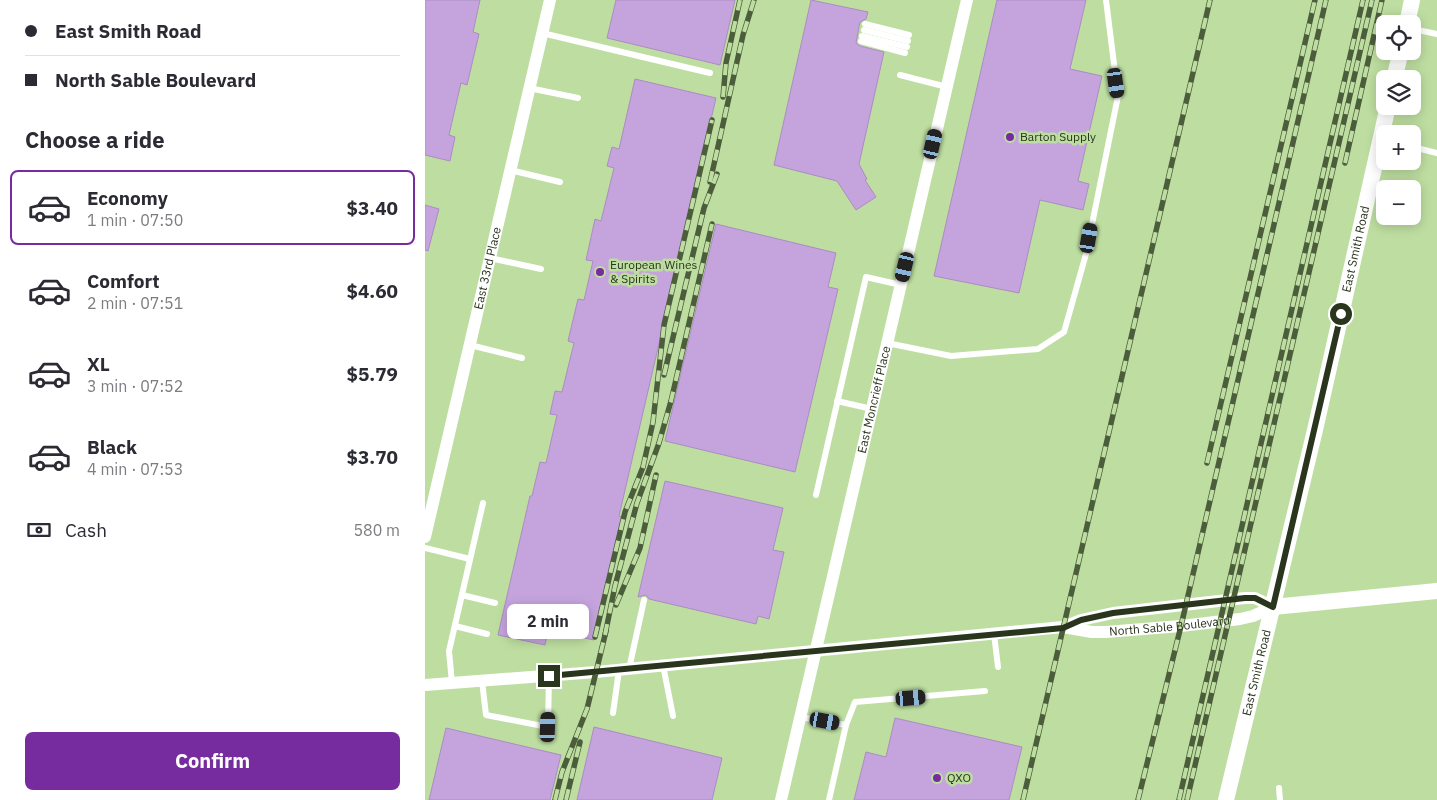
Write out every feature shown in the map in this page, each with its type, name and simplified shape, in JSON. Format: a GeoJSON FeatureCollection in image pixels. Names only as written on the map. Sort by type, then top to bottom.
{"type":"FeatureCollection","features":[{"type":"Feature","properties":{"kind":"street","name":"East 33rd Place"},"geometry":{"type":"LineString","coordinates":[[425,537],[550,0]]}},
{"type":"Feature","properties":{"kind":"street","name":"East Moncrieff Place"},"geometry":{"type":"LineString","coordinates":[[781,800],[967,0]]}},
{"type":"Feature","properties":{"kind":"street"},"geometry":{"type":"LineString","coordinates":[[1409,15],[1413,0]]}},
{"type":"Feature","properties":{"kind":"street","name":"East Smith Road"},"geometry":{"type":"LineString","coordinates":[[1226,800],[1376,170]]}},
{"type":"Feature","properties":{"kind":"street","name":"North Sable Boulevard"},"geometry":{"type":"LineString","coordinates":[[425,685],[549,676],[1063,628],[1106,632],[1181,626],[1241,619],[1273,607],[1437,591]]}},
{"type":"Feature","properties":{"kind":"street","name":"North Sable Boulevard"},"geometry":{"type":"LineString","coordinates":[[1063,628],[1081,620],[1113,613],[1245,598],[1255,598],[1273,607]]}},
{"type":"Feature","properties":{"kind":"lane"},"geometry":{"type":"LineString","coordinates":[[887,343],[951,356],[1038,349],[1064,332],[1087,254],[1118,96],[1105,0]]}},
{"type":"Feature","properties":{"kind":"lane"},"geometry":{"type":"LineString","coordinates":[[1421,31],[1437,34]]}},
{"type":"Feature","properties":{"kind":"lane"},"geometry":{"type":"LineString","coordinates":[[907,44],[863,33],[907,44]]}},
{"type":"Feature","properties":{"kind":"lane"},"geometry":{"type":"LineString","coordinates":[[542,34],[710,72]]}},
{"type":"Feature","properties":{"kind":"lane"},"geometry":{"type":"LineString","coordinates":[[900,75],[947,86]]}},
{"type":"Feature","properties":{"kind":"lane"},"geometry":{"type":"LineString","coordinates":[[529,88],[578,98]]}},
{"type":"Feature","properties":{"kind":"lane"},"geometry":{"type":"LineString","coordinates":[[1421,149],[1437,153]]}},
{"type":"Feature","properties":{"kind":"lane"},"geometry":{"type":"LineString","coordinates":[[510,170],[560,182]]}},
{"type":"Feature","properties":{"kind":"lane"},"geometry":{"type":"LineString","coordinates":[[490,258],[541,270]]}},
{"type":"Feature","properties":{"kind":"lane"},"geometry":{"type":"LineString","coordinates":[[816,494],[866,277],[901,285]]}},
{"type":"Feature","properties":{"kind":"lane"},"geometry":{"type":"LineString","coordinates":[[470,345],[522,358]]}},
{"type":"Feature","properties":{"kind":"lane"},"geometry":{"type":"LineString","coordinates":[[837,401],[872,409]]}},
{"type":"Feature","properties":{"kind":"lane"},"geometry":{"type":"LineString","coordinates":[[452,683],[449,651],[483,503]]}},
{"type":"Feature","properties":{"kind":"lane"},"geometry":{"type":"LineString","coordinates":[[425,548],[470,559]]}},
{"type":"Feature","properties":{"kind":"lane"},"geometry":{"type":"LineString","coordinates":[[462,595],[495,603]]}},
{"type":"Feature","properties":{"kind":"lane"},"geometry":{"type":"LineString","coordinates":[[613,713],[644,600]]}},
{"type":"Feature","properties":{"kind":"lane"},"geometry":{"type":"LineString","coordinates":[[455,626],[487,634]]}},
{"type":"Feature","properties":{"kind":"lane"},"geometry":{"type":"LineString","coordinates":[[994,634],[998,667]]}},
{"type":"Feature","properties":{"kind":"lane"},"geometry":{"type":"LineString","coordinates":[[663,665],[673,716]]}},
{"type":"Feature","properties":{"kind":"lane"},"geometry":{"type":"LineString","coordinates":[[482,681],[486,715],[548,727],[549,676]]}},
{"type":"Feature","properties":{"kind":"lane"},"geometry":{"type":"LineString","coordinates":[[829,800],[846,725],[855,702],[985,691]]}},
{"type":"Feature","properties":{"kind":"lane"},"geometry":{"type":"LineString","coordinates":[[800,717],[846,725]]}},
{"type":"Feature","properties":{"kind":"lane"},"geometry":{"type":"LineString","coordinates":[[1279,788],[1280,800]]}},
{"type":"Feature","properties":{"kind":"building"},"geometry":{"type":"Polygon","coordinates":[[[425,0],[480,0],[473,32],[479,34],[467,85],[461,83],[449,135],[455,137],[450,161],[425,155],[425,0]]]}},
{"type":"Feature","properties":{"kind":"building"},"geometry":{"type":"Polygon","coordinates":[[[616,0],[735,0],[720,65],[607,38],[616,0]]]}},
{"type":"Feature","properties":{"kind":"building"},"geometry":{"type":"Polygon","coordinates":[[[811,0],[868,12],[866,19],[860,22],[856,43],[860,46],[884,52],[859,164],[867,179],[865,180],[876,197],[856,210],[837,181],[774,165],[811,0]]]}},
{"type":"Feature","properties":{"kind":"building","name":"Barton Supply"},"geometry":{"type":"Polygon","coordinates":[[[997,0],[1086,0],[1070,69],[1102,76],[1078,181],[1089,184],[1083,210],[1040,200],[1019,293],[934,276],[997,0]]]}},
{"type":"Feature","properties":{"kind":"building"},"geometry":{"type":"Polygon","coordinates":[[[635,79],[716,98],[619,516],[622,517],[594,640],[548,630],[545,645],[498,635],[530,496],[532,496],[540,462],[546,463],[557,415],[550,414],[555,391],[562,392],[574,343],[568,341],[578,299],[584,300],[593,261],[586,260],[595,219],[601,221],[614,168],[607,166],[612,147],[619,149],[635,79]]]}},
{"type":"Feature","properties":{"kind":"building"},"geometry":{"type":"Polygon","coordinates":[[[425,205],[439,209],[428,251],[425,250],[425,205]]]}},
{"type":"Feature","properties":{"kind":"building"},"geometry":{"type":"Polygon","coordinates":[[[716,224],[836,253],[828,287],[838,289],[795,472],[665,441],[716,224]]]}},
{"type":"Feature","properties":{"kind":"building"},"geometry":{"type":"Polygon","coordinates":[[[665,481],[783,508],[773,550],[784,552],[769,619],[758,616],[756,624],[649,599],[646,595],[638,597],[665,481]]]}},
{"type":"Feature","properties":{"kind":"building","name":"QXO"},"geometry":{"type":"Polygon","coordinates":[[[895,718],[1022,747],[1009,800],[854,800],[866,752],[886,757],[895,718]]]}},
{"type":"Feature","properties":{"kind":"building"},"geometry":{"type":"Polygon","coordinates":[[[594,727],[722,758],[712,800],[577,800],[594,727]]]}},
{"type":"Feature","properties":{"kind":"building"},"geometry":{"type":"Polygon","coordinates":[[[446,728],[561,755],[550,800],[429,800],[446,728]]]}},
{"type":"Feature","properties":{"kind":"railway"},"geometry":{"type":"LineString","coordinates":[[723,97],[726,63],[740,0]]}},
{"type":"Feature","properties":{"kind":"railway"},"geometry":{"type":"LineString","coordinates":[[710,182],[743,35],[754,0]]}},
{"type":"Feature","properties":{"kind":"railway"},"geometry":{"type":"LineString","coordinates":[[1023,800],[1210,0]]}},
{"type":"Feature","properties":{"kind":"railway"},"geometry":{"type":"LineString","coordinates":[[1207,463],[1315,0]]}},
{"type":"Feature","properties":{"kind":"railway"},"geometry":{"type":"LineString","coordinates":[[1138,800],[1181,626],[1326,0]]}},
{"type":"Feature","properties":{"kind":"railway"},"geometry":{"type":"LineString","coordinates":[[1179,800],[1363,0]]}},
{"type":"Feature","properties":{"kind":"railway"},"geometry":{"type":"LineString","coordinates":[[1187,800],[1372,0]]}},
{"type":"Feature","properties":{"kind":"railway"},"geometry":{"type":"LineString","coordinates":[[1345,163],[1382,0]]}},
{"type":"Feature","properties":{"kind":"railway"},"geometry":{"type":"LineString","coordinates":[[595,637],[625,512],[643,467],[653,422],[664,325],[712,120]]}},
{"type":"Feature","properties":{"kind":"railway"},"geometry":{"type":"LineString","coordinates":[[664,375],[704,208],[717,174]]}},
{"type":"Feature","properties":{"kind":"railway"},"geometry":{"type":"LineString","coordinates":[[605,635],[615,586],[637,503],[659,443],[671,401],[712,224]]}},
{"type":"Feature","properties":{"kind":"railway"},"geometry":{"type":"LineString","coordinates":[[616,605],[640,548],[656,475]]}},
{"type":"Feature","properties":{"kind":"railway"},"geometry":{"type":"LineString","coordinates":[[555,800],[562,772],[587,709],[606,631]]}},
{"type":"Feature","properties":{"kind":"railway"},"geometry":{"type":"LineString","coordinates":[[566,800],[580,742]]}},
{"type":"Feature","properties":{"kind":"place","name":"Barton Supply"},"geometry":{"type":"Point","coordinates":[1010,137]}},
{"type":"Feature","properties":{"kind":"place","name":"European Wines & Spirits"},"geometry":{"type":"Point","coordinates":[600,272]}},
{"type":"Feature","properties":{"kind":"place","name":"QXO"},"geometry":{"type":"Point","coordinates":[937,778]}},
{"type":"Feature","properties":{"kind":"route"},"geometry":{"type":"LineString","coordinates":[[549,676],[1063,628],[1081,620],[1113,613],[1245,598],[1255,598],[1273,607],[1341,314]]}}]}
